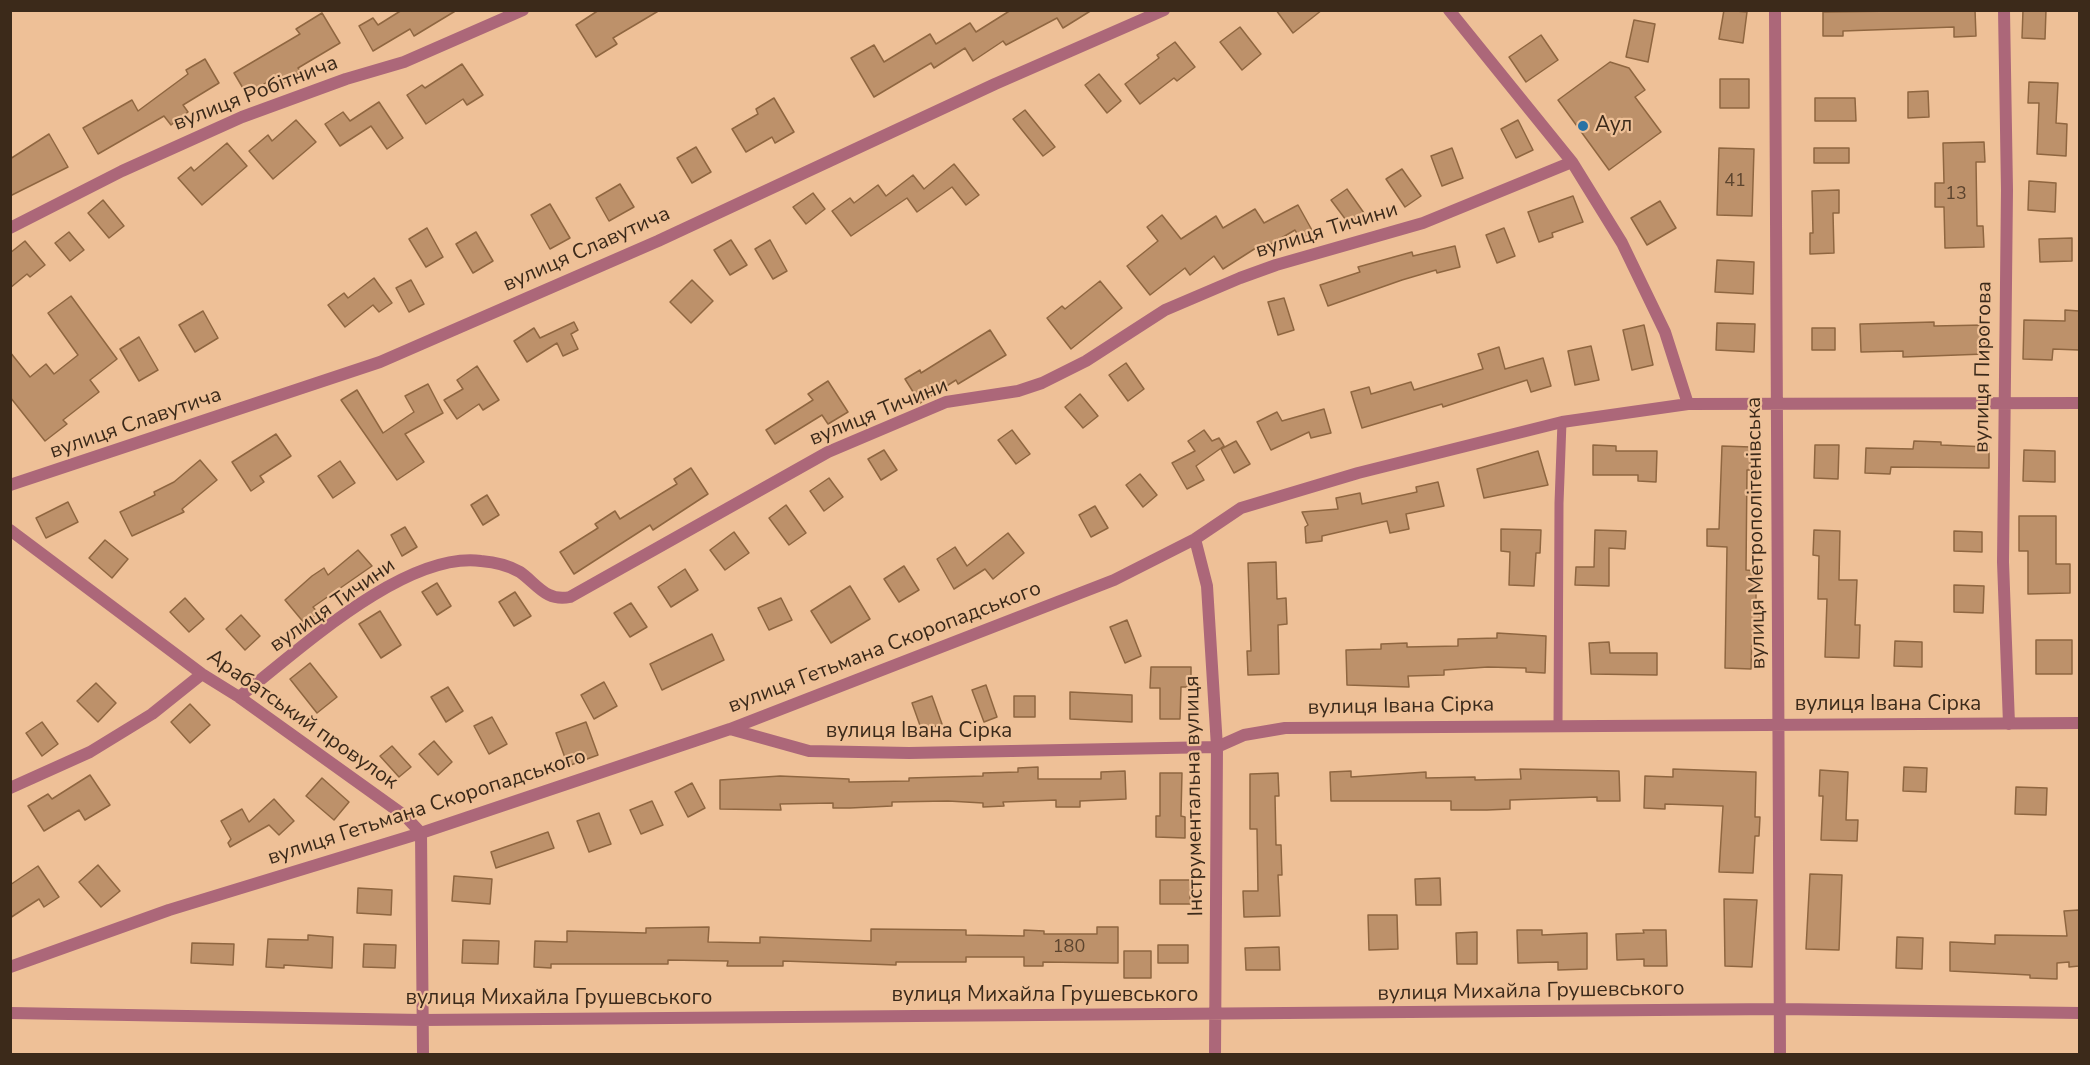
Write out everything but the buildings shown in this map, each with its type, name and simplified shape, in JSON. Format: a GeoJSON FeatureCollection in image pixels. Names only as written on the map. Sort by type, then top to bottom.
{"type":"FeatureCollection","features":[{"type":"Feature","properties":{"kind":"street","name":"вулиця Робітнича"},"geometry":{"type":"LineString","coordinates":[[10,228],[122,171],[242,117],[404,62],[523,10]]}},
{"type":"Feature","properties":{"kind":"street","name":"вулиця Славутича"},"geometry":{"type":"LineString","coordinates":[[10,485],[380,363],[658,241],[995,84],[1164,10]]}},
{"type":"Feature","properties":{"kind":"street"},"geometry":{"type":"LineString","coordinates":[[1449,10],[1572,162],[1622,243],[1665,332],[1688,404]]}},
{"type":"Feature","properties":{"kind":"street","name":"вулиця Метрополітенівська"},"geometry":{"type":"LineString","coordinates":[[1775,10],[1775,403],[1780,1054]]}},
{"type":"Feature","properties":{"kind":"street","name":"вулиця Пирогова"},"geometry":{"type":"LineString","coordinates":[[2004,10],[2007,190],[2002,402],[2003,562],[2009,724]]}},
{"type":"Feature","properties":{"kind":"street","name":"вулиця Тичини"},"geometry":{"type":"LineString","coordinates":[[239,697],[381,591],[435,564],[467,560],[501,564],[517,571],[547,595],[556,598],[570,597],[839,447],[946,402],[1018,392],[1042,383],[1086,361],[1165,310],[1240,278],[1276,265],[1423,223],[1572,162]]}},
{"type":"Feature","properties":{"kind":"street","name":"вулиця Гетьмана Скоропадського"},"geometry":{"type":"LineString","coordinates":[[10,967],[169,910],[421,833],[730,729],[1114,580],[1195,539],[1241,508],[1358,473],[1562,422],[1688,404],[2079,403]]}},
{"type":"Feature","properties":{"kind":"street","name":"Арабатський провулок"},"geometry":{"type":"LineString","coordinates":[[10,530],[202,674],[239,697],[405,816],[421,833]]}},
{"type":"Feature","properties":{"kind":"street","name":"Інструментальна вулиця"},"geometry":{"type":"LineString","coordinates":[[1195,539],[1207,586],[1217,747],[1215,1054]]}},
{"type":"Feature","properties":{"kind":"street"},"geometry":{"type":"LineString","coordinates":[[10,788],[90,752],[152,714],[202,674]]}},
{"type":"Feature","properties":{"kind":"street","name":"вулиця Івана Сірка"},"geometry":{"type":"LineString","coordinates":[[730,729],[809,751],[909,753],[1217,747],[1244,735],[1285,728],[2079,723]]}},
{"type":"Feature","properties":{"kind":"street"},"geometry":{"type":"LineString","coordinates":[[421,833],[423,1054]]}},
{"type":"Feature","properties":{"kind":"street","name":"вулиця Михайла Грушевського"},"geometry":{"type":"LineString","coordinates":[[10,1012],[422,1020],[1780,1009],[2079,1013]]}},
{"type":"Feature","properties":{"kind":"lane"},"geometry":{"type":"LineString","coordinates":[[1558,725],[1558,502],[1562,422]]}},
{"type":"Feature","properties":{"kind":"place","name":"Аул"},"geometry":{"type":"Point","coordinates":[1583,126]}}]}
